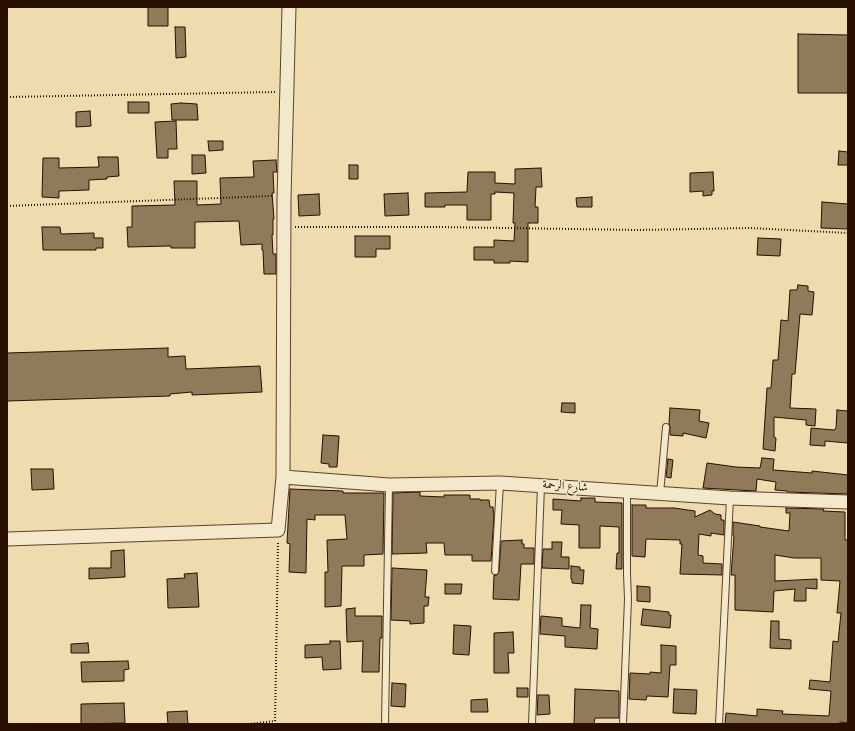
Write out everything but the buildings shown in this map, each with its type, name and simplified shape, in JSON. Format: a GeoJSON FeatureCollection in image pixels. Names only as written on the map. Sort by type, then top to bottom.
{"type":"FeatureCollection","features":[{"type":"Feature","properties":{"kind":"street"},"geometry":{"type":"LineString","coordinates":[[7,539],[278,530],[283,477],[285,196],[289,7]]}},
{"type":"Feature","properties":{"kind":"street","name":"شارع الرحمة"},"geometry":{"type":"LineString","coordinates":[[283,477],[389,484],[500,483],[730,498],[848,502]]}},
{"type":"Feature","properties":{"kind":"lane"},"geometry":{"type":"LineString","coordinates":[[660,494],[666,427]]}},
{"type":"Feature","properties":{"kind":"lane"},"geometry":{"type":"LineString","coordinates":[[495,571],[500,483]]}},
{"type":"Feature","properties":{"kind":"lane"},"geometry":{"type":"LineString","coordinates":[[386,724],[389,484]]}},
{"type":"Feature","properties":{"kind":"lane"},"geometry":{"type":"LineString","coordinates":[[532,724],[541,486]]}},
{"type":"Feature","properties":{"kind":"lane"},"geometry":{"type":"LineString","coordinates":[[623,724],[628,599],[627,491]]}},
{"type":"Feature","properties":{"kind":"lane"},"geometry":{"type":"LineString","coordinates":[[719,724],[730,498]]}},
{"type":"Feature","properties":{"kind":"path"},"geometry":{"type":"LineString","coordinates":[[7,97],[287,92]]}},
{"type":"Feature","properties":{"kind":"path"},"geometry":{"type":"LineString","coordinates":[[7,206],[285,196]]}},
{"type":"Feature","properties":{"kind":"path"},"geometry":{"type":"LineString","coordinates":[[285,227],[439,227],[638,230],[750,228],[848,233]]}},
{"type":"Feature","properties":{"kind":"path"},"geometry":{"type":"LineString","coordinates":[[248,724],[275,723],[278,530]]}}]}
